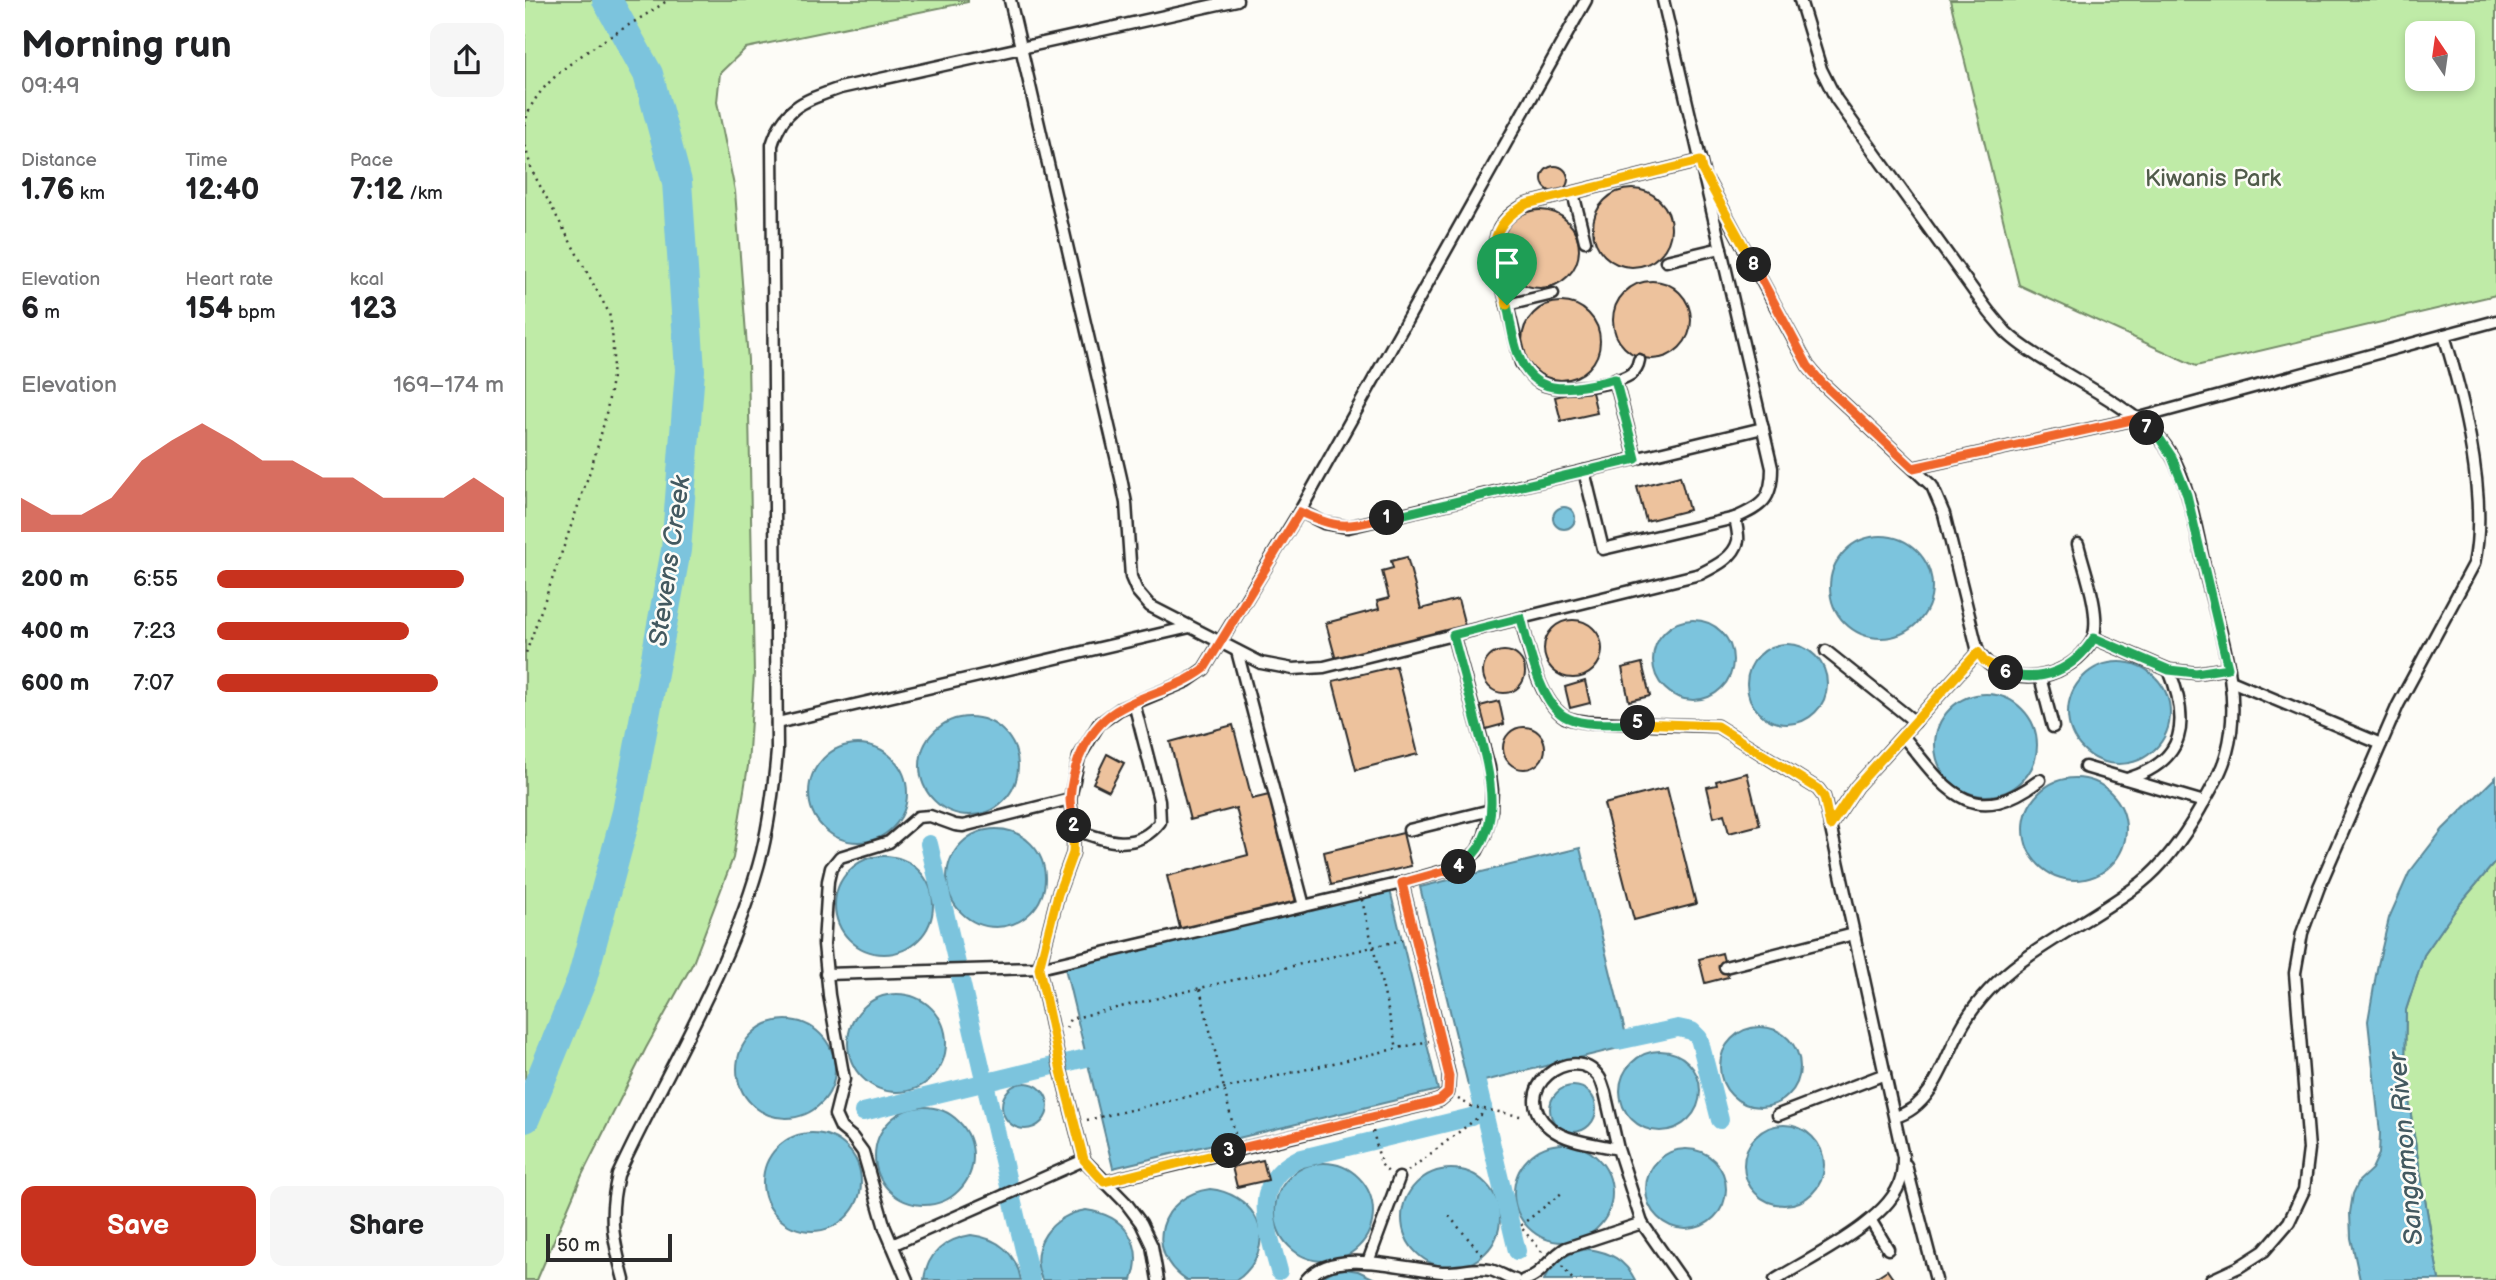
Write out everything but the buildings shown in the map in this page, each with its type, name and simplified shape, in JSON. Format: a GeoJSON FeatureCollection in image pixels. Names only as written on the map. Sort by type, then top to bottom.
{"type":"FeatureCollection","features":[{"type":"Feature","properties":{"kind":"lane"},"geometry":{"type":"LineString","coordinates":[[1010,0],[1123,490],[1131,577],[1137,591],[1150,606],[1261,663],[1293,669],[1324,667],[1700,574],[1719,565],[1732,553],[1738,540],[1735,518]]}},
{"type":"Feature","properties":{"kind":"lane"},"geometry":{"type":"LineString","coordinates":[[624,1280],[611,1222],[612,1200],[618,1174],[726,954],[749,894],[772,806],[777,723],[772,145],[777,128],[789,112],[804,100],[840,88],[1237,0]]}},
{"type":"Feature","properties":{"kind":"lane"},"geometry":{"type":"LineString","coordinates":[[1158,1280],[1152,1246],[1142,1223],[1084,1160],[1039,968],[1058,894],[1073,853],[1075,829],[1070,799],[1079,757],[1099,724],[1120,709],[1188,681],[1204,669],[1300,512],[1586,0]]}},
{"type":"Feature","properties":{"kind":"lane"},"geometry":{"type":"LineString","coordinates":[[1584,471],[1603,549],[1735,518],[1761,504],[1767,498],[1772,483],[1772,468],[1763,428],[1663,0]]}},
{"type":"Feature","properties":{"kind":"lane"},"geometry":{"type":"LineString","coordinates":[[1800,0],[1821,69],[1836,99],[1986,308],[2007,333],[2029,350],[2136,419],[2160,439],[2179,473],[2190,508],[2231,681],[2232,718],[2227,752],[2204,802],[2169,854],[2144,881],[2122,898],[2048,943],[1999,980],[1965,1022],[1918,1107],[1895,1117]]}},
{"type":"Feature","properties":{"kind":"lane"},"geometry":{"type":"LineString","coordinates":[[1639,360],[1633,373],[1574,389],[1556,388],[1529,375],[1521,363],[1494,251],[1494,236],[1502,222],[1527,204],[1701,166]]}},
{"type":"Feature","properties":{"kind":"lane"},"geometry":{"type":"LineString","coordinates":[[1701,166],[1808,366],[1822,383],[1933,486],[1944,514],[1978,652],[1984,661],[2003,673],[2028,678],[2040,677],[2066,667],[2078,658],[2094,638],[2095,611],[2078,544]]}},
{"type":"Feature","properties":{"kind":"lane"},"geometry":{"type":"LineString","coordinates":[[1573,193],[1585,241]]}},
{"type":"Feature","properties":{"kind":"lane"},"geometry":{"type":"LineString","coordinates":[[1666,261],[1721,248]]}},
{"type":"Feature","properties":{"kind":"lane"},"geometry":{"type":"LineString","coordinates":[[1507,305],[1553,294]]}},
{"type":"Feature","properties":{"kind":"lane"},"geometry":{"type":"LineString","coordinates":[[1913,468],[2136,419],[2496,321]]}},
{"type":"Feature","properties":{"kind":"lane"},"geometry":{"type":"LineString","coordinates":[[2211,1280],[2264,1251],[2289,1222],[2305,1191],[2309,1149],[2295,973],[2302,933],[2319,887],[2398,705],[2474,564],[2479,540],[2472,453],[2453,363],[2444,335]]}},
{"type":"Feature","properties":{"kind":"lane"},"geometry":{"type":"LineString","coordinates":[[1615,379],[1636,459]]}},
{"type":"Feature","properties":{"kind":"lane"},"geometry":{"type":"LineString","coordinates":[[1300,512],[1324,523],[1348,527],[1763,428]]}},
{"type":"Feature","properties":{"kind":"lane"},"geometry":{"type":"LineString","coordinates":[[1521,618],[1541,684],[1552,705],[1566,718],[1586,722],[1717,726],[1818,789],[1824,797],[1903,1157],[1936,1280]]}},
{"type":"Feature","properties":{"kind":"lane"},"geometry":{"type":"LineString","coordinates":[[777,723],[1190,626]]}},
{"type":"Feature","properties":{"kind":"lane"},"geometry":{"type":"LineString","coordinates":[[826,974],[1039,968],[1402,883],[1461,866],[1477,851],[1485,835],[1492,810],[1492,790],[1489,767],[1453,635]]}},
{"type":"Feature","properties":{"kind":"lane"},"geometry":{"type":"LineString","coordinates":[[2094,638],[2169,670],[2196,673],[2228,668]]}},
{"type":"Feature","properties":{"kind":"lane"},"geometry":{"type":"LineString","coordinates":[[1237,651],[1304,906]]}},
{"type":"Feature","properties":{"kind":"lane"},"geometry":{"type":"LineString","coordinates":[[1826,651],[1915,722]]}},
{"type":"Feature","properties":{"kind":"lane"},"geometry":{"type":"LineString","coordinates":[[1830,826],[1856,787],[1978,652]]}},
{"type":"Feature","properties":{"kind":"lane"},"geometry":{"type":"LineString","coordinates":[[2127,779],[2158,766],[2177,742],[2181,711],[2169,670]]}},
{"type":"Feature","properties":{"kind":"lane"},"geometry":{"type":"LineString","coordinates":[[2040,677],[2053,727]]}},
{"type":"Feature","properties":{"kind":"lane"},"geometry":{"type":"LineString","coordinates":[[2231,681],[2381,744]]}},
{"type":"Feature","properties":{"kind":"lane"},"geometry":{"type":"LineString","coordinates":[[1075,829],[1103,840],[1121,842],[1151,834],[1160,822],[1159,800],[1134,703]]}},
{"type":"Feature","properties":{"kind":"lane"},"geometry":{"type":"LineString","coordinates":[[1903,736],[1945,787],[1969,801],[2000,801],[2016,796],[2040,780]]}},
{"type":"Feature","properties":{"kind":"lane"},"geometry":{"type":"LineString","coordinates":[[2085,767],[2204,802]]}},
{"type":"Feature","properties":{"kind":"lane"},"geometry":{"type":"LineString","coordinates":[[907,1280],[878,1208],[863,1152],[841,1128],[835,1115],[844,1079],[826,974],[824,944],[831,868],[840,857],[889,842],[918,817],[936,817],[963,826],[1070,799]]}},
{"type":"Feature","properties":{"kind":"lane"},"geometry":{"type":"LineString","coordinates":[[1409,830],[1492,810]]}},
{"type":"Feature","properties":{"kind":"lane"},"geometry":{"type":"LineString","coordinates":[[1104,1182],[1427,1104],[1440,1100],[1448,1093],[1449,1076],[1402,883]]}},
{"type":"Feature","properties":{"kind":"lane"},"geometry":{"type":"LineString","coordinates":[[1725,967],[1854,934]]}},
{"type":"Feature","properties":{"kind":"lane"},"geometry":{"type":"LineString","coordinates":[[1618,1149],[1564,1136],[1550,1128],[1536,1105],[1535,1093],[1549,1072],[1576,1065],[1588,1068],[1599,1077],[1618,1149],[1642,1223],[1682,1280]]}},
{"type":"Feature","properties":{"kind":"lane"},"geometry":{"type":"LineString","coordinates":[[1778,1115],[1885,1073]]}},
{"type":"Feature","properties":{"kind":"lane"},"geometry":{"type":"LineString","coordinates":[[1775,1280],[1871,1221],[1890,1200],[1901,1180],[1903,1157]]}},
{"type":"Feature","properties":{"kind":"lane"},"geometry":{"type":"LineString","coordinates":[[892,1245],[1084,1160]]}},
{"type":"Feature","properties":{"kind":"lane"},"geometry":{"type":"LineString","coordinates":[[1368,1262],[1398,1180]]}},
{"type":"Feature","properties":{"kind":"lane"},"geometry":{"type":"LineString","coordinates":[[1871,1221],[1888,1249]]}},
{"type":"Feature","properties":{"kind":"lane"},"geometry":{"type":"LineString","coordinates":[[1524,1280],[1537,1275],[1566,1248],[1642,1223]]}},
{"type":"Feature","properties":{"kind":"lane"},"geometry":{"type":"LineString","coordinates":[[1306,1280],[1320,1270],[1334,1265],[1368,1262],[1442,1272],[1490,1270],[1515,1280]]}},
{"type":"Feature","properties":{"kind":"path"},"geometry":{"type":"LineString","coordinates":[[525,125],[526,115],[542,87],[591,50],[668,0]]}},
{"type":"Feature","properties":{"kind":"path"},"geometry":{"type":"LineString","coordinates":[[525,146],[532,172],[609,313],[613,331],[613,355],[601,439],[525,656]]}},
{"type":"Feature","properties":{"kind":"path"},"geometry":{"type":"LineString","coordinates":[[1357,879],[1397,1048]]}},
{"type":"Feature","properties":{"kind":"path"},"geometry":{"type":"LineString","coordinates":[[1077,1018],[1402,940]]}},
{"type":"Feature","properties":{"kind":"path"},"geometry":{"type":"LineString","coordinates":[[1200,989],[1236,1138]]}},
{"type":"Feature","properties":{"kind":"path"},"geometry":{"type":"LineString","coordinates":[[1100,1117],[1426,1041]]}},
{"type":"Feature","properties":{"kind":"path"},"geometry":{"type":"LineString","coordinates":[[1473,1108],[1544,1121]]}},
{"type":"Feature","properties":{"kind":"path"},"geometry":{"type":"LineString","coordinates":[[1374,1135],[1381,1164],[1398,1180],[1481,1115],[1483,1109]]}},
{"type":"Feature","properties":{"kind":"path"},"geometry":{"type":"LineString","coordinates":[[1563,1192],[1520,1226],[1573,1280]]}},
{"type":"Feature","properties":{"kind":"path"},"geometry":{"type":"LineString","coordinates":[[1449,1216],[1482,1256]]}},
{"type":"Feature","properties":{"kind":"green space"},"geometry":{"type":"Polygon","coordinates":[[[525,0],[968,0],[746,48],[720,73],[717,102],[735,191],[748,360],[754,674],[748,766],[733,858],[693,963],[646,1048],[582,1175],[537,1280],[525,1280],[525,0]]]}},
{"type":"Feature","properties":{"kind":"green space","name":"Kiwanis Park"},"geometry":{"type":"Polygon","coordinates":[[[1950,0],[2496,0],[2496,295],[2196,366],[2019,285],[1950,0]]]}},
{"type":"Feature","properties":{"kind":"green space"},"geometry":{"type":"Polygon","coordinates":[[[2496,861],[2496,1280],[2439,1280],[2405,1070],[2406,1010],[2424,955],[2458,906],[2496,861]]]}},
{"type":"Feature","properties":{"kind":"water"},"geometry":{"type":"Polygon","coordinates":[[[1564,507],[1572,510],[1575,518],[1572,526],[1564,529],[1556,526],[1553,518],[1556,510],[1564,507]]]}},
{"type":"Feature","properties":{"kind":"water"},"geometry":{"type":"Polygon","coordinates":[[[1881,536],[1901,540],[1917,551],[1928,567],[1932,587],[1928,607],[1917,623],[1901,634],[1881,638],[1861,634],[1845,623],[1834,607],[1830,587],[1834,567],[1845,551],[1861,540],[1881,536]]]}},
{"type":"Feature","properties":{"kind":"water"},"geometry":{"type":"Polygon","coordinates":[[[1685,620],[1701,620],[1722,631],[1733,652],[1733,668],[1722,689],[1701,700],[1685,700],[1671,694],[1659,682],[1653,668],[1653,652],[1659,638],[1671,626],[1685,620]]]}},
{"type":"Feature","properties":{"kind":"water"},"geometry":{"type":"Polygon","coordinates":[[[1779,644],[1795,644],[1816,655],[1827,676],[1827,692],[1816,713],[1795,724],[1779,724],[1765,718],[1753,706],[1747,692],[1747,676],[1753,662],[1765,650],[1779,644]]]}},
{"type":"Feature","properties":{"kind":"water"},"geometry":{"type":"Polygon","coordinates":[[[2119,662],[2139,666],[2155,677],[2166,693],[2170,713],[2166,733],[2155,749],[2139,760],[2119,764],[2099,760],[2083,749],[2072,733],[2068,713],[2072,693],[2083,677],[2099,666],[2119,662]]]}},
{"type":"Feature","properties":{"kind":"water"},"geometry":{"type":"Polygon","coordinates":[[[1986,694],[2006,698],[2022,709],[2033,725],[2037,745],[2033,765],[2022,781],[2006,792],[1986,796],[1966,792],[1950,781],[1939,765],[1935,745],[1939,725],[1950,709],[1966,698],[1986,694]]]}},
{"type":"Feature","properties":{"kind":"water"},"geometry":{"type":"Polygon","coordinates":[[[969,717],[988,721],[1004,731],[1014,747],[1018,766],[1014,785],[1004,801],[988,811],[969,815],[950,811],[934,801],[924,785],[920,766],[924,747],[934,731],[950,721],[969,717]]]}},
{"type":"Feature","properties":{"kind":"water"},"geometry":{"type":"Polygon","coordinates":[[[858,744],[877,748],[893,758],[903,774],[907,793],[903,812],[893,828],[877,838],[858,842],[839,838],[823,828],[813,812],[809,793],[813,774],[823,758],[839,748],[858,744]]]}},
{"type":"Feature","properties":{"kind":"water","name":"Sangamon River"},"geometry":{"type":"Polygon","coordinates":[[[2496,777],[2496,861],[2458,906],[2424,955],[2406,1010],[2405,1070],[2439,1280],[2360,1280],[2351,1238],[2350,1213],[2353,1194],[2359,1181],[2372,1169],[2379,1154],[2380,1133],[2368,1021],[2389,918],[2409,873],[2443,829],[2496,777]]]}},
{"type":"Feature","properties":{"kind":"water"},"geometry":{"type":"Polygon","coordinates":[[[2075,778],[2095,782],[2111,793],[2122,809],[2126,829],[2122,849],[2111,865],[2095,876],[2075,880],[2055,876],[2039,865],[2028,849],[2024,829],[2028,809],[2039,793],[2055,782],[2075,778]]]}},
{"type":"Feature","properties":{"kind":"water"},"geometry":{"type":"Polygon","coordinates":[[[996,829],[1015,833],[1031,843],[1041,859],[1045,878],[1041,897],[1031,913],[1015,923],[996,927],[977,923],[961,913],[951,897],[947,878],[951,859],[961,843],[977,833],[996,829]]]}},
{"type":"Feature","properties":{"kind":"water"},"geometry":{"type":"Polygon","coordinates":[[[1580,848],[1626,1035],[1617,1038],[1619,1048],[1468,1085],[1420,887],[1580,848]]]}},
{"type":"Feature","properties":{"kind":"water"},"geometry":{"type":"Polygon","coordinates":[[[884,856],[903,860],[919,870],[929,886],[933,905],[929,924],[919,940],[903,950],[884,954],[865,950],[849,940],[839,924],[835,905],[839,886],[849,870],[865,860],[884,856]]]}},
{"type":"Feature","properties":{"kind":"water"},"geometry":{"type":"Polygon","coordinates":[[[1390,890],[1438,1090],[1113,1168],[1065,968],[1390,890]]]}},
{"type":"Feature","properties":{"kind":"water"},"geometry":{"type":"Polygon","coordinates":[[[897,994],[916,998],[932,1008],[942,1024],[946,1043],[942,1062],[932,1078],[916,1088],[897,1092],[878,1088],[862,1078],[852,1062],[848,1043],[852,1024],[862,1008],[878,998],[897,994]]]}},
{"type":"Feature","properties":{"kind":"water"},"geometry":{"type":"Polygon","coordinates":[[[786,1020],[805,1024],[821,1034],[831,1050],[835,1069],[831,1088],[821,1104],[805,1114],[786,1118],[767,1114],[751,1104],[741,1088],[737,1069],[741,1050],[751,1034],[767,1024],[786,1020]]]}},
{"type":"Feature","properties":{"kind":"water"},"geometry":{"type":"Polygon","coordinates":[[[1752,1027],[1768,1027],[1789,1038],[1800,1059],[1800,1075],[1789,1096],[1768,1107],[1752,1107],[1738,1101],[1726,1089],[1720,1075],[1720,1059],[1726,1045],[1738,1033],[1752,1027]]]}},
{"type":"Feature","properties":{"kind":"water"},"geometry":{"type":"Polygon","coordinates":[[[1652,1051],[1668,1051],[1689,1062],[1700,1083],[1700,1099],[1689,1120],[1668,1131],[1652,1131],[1638,1125],[1626,1113],[1620,1099],[1620,1083],[1626,1069],[1638,1057],[1652,1051]]]}},
{"type":"Feature","properties":{"kind":"water"},"geometry":{"type":"Polygon","coordinates":[[[1025,1083],[1041,1090],[1048,1106],[1041,1122],[1025,1129],[1009,1122],[1002,1106],[1009,1090],[1025,1083]]]}},
{"type":"Feature","properties":{"kind":"water"},"geometry":{"type":"Polygon","coordinates":[[[1573,1086],[1589,1093],[1596,1109],[1589,1125],[1573,1132],[1557,1125],[1550,1109],[1557,1093],[1573,1086]]]}},
{"type":"Feature","properties":{"kind":"water"},"geometry":{"type":"Polygon","coordinates":[[[924,1107],[943,1111],[959,1121],[969,1137],[973,1156],[969,1175],[959,1191],[943,1201],[924,1205],[905,1201],[889,1191],[879,1175],[875,1156],[879,1137],[889,1121],[905,1111],[924,1107]]]}},
{"type":"Feature","properties":{"kind":"water"},"geometry":{"type":"Polygon","coordinates":[[[1776,1125],[1792,1125],[1813,1136],[1824,1157],[1824,1173],[1813,1194],[1792,1205],[1776,1205],[1762,1199],[1750,1187],[1744,1173],[1744,1157],[1750,1143],[1762,1131],[1776,1125]]]}},
{"type":"Feature","properties":{"kind":"water"},"geometry":{"type":"Polygon","coordinates":[[[812,1133],[831,1137],[847,1147],[857,1163],[861,1182],[857,1201],[847,1217],[831,1227],[812,1231],[793,1227],[777,1217],[767,1201],[763,1182],[767,1163],[777,1147],[793,1137],[812,1133]]]}},
{"type":"Feature","properties":{"kind":"water"},"geometry":{"type":"Polygon","coordinates":[[[1563,1144],[1582,1148],[1598,1158],[1608,1174],[1612,1193],[1608,1212],[1598,1228],[1582,1238],[1563,1242],[1544,1238],[1528,1228],[1518,1212],[1514,1193],[1518,1174],[1528,1158],[1544,1148],[1563,1144]]]}},
{"type":"Feature","properties":{"kind":"water"},"geometry":{"type":"Polygon","coordinates":[[[1678,1149],[1694,1149],[1715,1160],[1726,1181],[1726,1197],[1715,1218],[1694,1229],[1678,1229],[1664,1223],[1652,1211],[1646,1197],[1646,1181],[1652,1167],[1664,1155],[1678,1149]]]}},
{"type":"Feature","properties":{"kind":"water"},"geometry":{"type":"Polygon","coordinates":[[[1324,1163],[1343,1167],[1359,1177],[1369,1193],[1373,1212],[1369,1231],[1359,1247],[1343,1257],[1324,1261],[1305,1257],[1289,1247],[1279,1231],[1275,1212],[1279,1193],[1289,1177],[1305,1167],[1324,1163]]]}},
{"type":"Feature","properties":{"kind":"water"},"geometry":{"type":"Polygon","coordinates":[[[1451,1169],[1470,1173],[1486,1183],[1496,1199],[1500,1218],[1496,1237],[1486,1253],[1470,1263],[1451,1267],[1432,1263],[1416,1253],[1406,1237],[1402,1218],[1406,1199],[1416,1183],[1432,1173],[1451,1169]]]}},
{"type":"Feature","properties":{"kind":"water"},"geometry":{"type":"Polygon","coordinates":[[[1210,1189],[1224,1192],[1247,1206],[1259,1227],[1261,1239],[1258,1253],[1248,1270],[1235,1280],[1186,1280],[1172,1268],[1164,1254],[1161,1240],[1169,1213],[1193,1193],[1210,1189]]]}},
{"type":"Feature","properties":{"kind":"water"},"geometry":{"type":"Polygon","coordinates":[[[1086,1210],[1111,1218],[1128,1233],[1136,1254],[1132,1280],[1042,1280],[1038,1255],[1046,1234],[1063,1218],[1086,1210]]]}},
{"type":"Feature","properties":{"kind":"water"},"geometry":{"type":"Polygon","coordinates":[[[971,1235],[1004,1248],[1015,1262],[1021,1280],[924,1280],[929,1262],[939,1249],[954,1240],[971,1235]]]}},
{"type":"Feature","properties":{"kind":"water"},"geometry":{"type":"Polygon","coordinates":[[[1588,1249],[1616,1258],[1627,1267],[1635,1280],[1544,1280],[1562,1258],[1588,1249]]]}},
{"type":"Feature","properties":{"kind":"water"},"geometry":{"type":"Polygon","coordinates":[[[1333,1271],[1358,1271],[1377,1280],[1317,1280],[1333,1271]]]}},
{"type":"Feature","properties":{"kind":"waterway","name":"Stevens Creek"},"geometry":{"type":"LineString","coordinates":[[525,1118],[582,979],[627,812],[676,550],[690,370],[677,182],[648,74],[607,0]]}},
{"type":"Feature","properties":{"kind":"waterway"},"geometry":{"type":"LineString","coordinates":[[929,844],[1031,1280]]}},
{"type":"Feature","properties":{"kind":"waterway"},"geometry":{"type":"LineString","coordinates":[[1618,1041],[1678,1028],[1692,1031],[1699,1038],[1720,1120]]}},
{"type":"Feature","properties":{"kind":"waterway"},"geometry":{"type":"LineString","coordinates":[[863,1112],[1086,1058]]}},
{"type":"Feature","properties":{"kind":"waterway"},"geometry":{"type":"LineString","coordinates":[[1477,1083],[1517,1251]]}},
{"type":"Feature","properties":{"kind":"waterway"},"geometry":{"type":"LineString","coordinates":[[1279,1271],[1270,1239],[1266,1209],[1267,1194],[1272,1181],[1282,1169],[1298,1159],[1471,1117],[1481,1112],[1483,1107]]}},
{"type":"Feature","properties":{"kind":"route"},"geometry":{"type":"LineString","coordinates":[[1700,161],[1702,170],[1808,366],[1822,383],[1913,468],[2136,419],[2160,439],[2172,457],[2187,495],[2228,668],[2182,673],[2094,638],[2087,649],[2066,667],[2052,674],[2028,678],[2003,673],[1984,661],[1978,652],[1856,787],[1830,826],[1824,797],[1818,789],[1717,726],[1586,722],[1566,718],[1552,705],[1541,684],[1521,618],[1453,635],[1489,767],[1492,810],[1477,851],[1461,866],[1402,883],[1449,1076],[1448,1093],[1440,1100],[1427,1104],[1104,1182],[1084,1160],[1039,968],[1058,894],[1073,853],[1075,829],[1070,799],[1079,757],[1099,724],[1120,709],[1188,681],[1204,669],[1300,512],[1324,523],[1348,527],[1636,459],[1615,379],[1574,389],[1556,388],[1529,375],[1521,363],[1507,305],[1494,251],[1494,236],[1502,222],[1513,212],[1527,204],[1700,161]]}}]}
